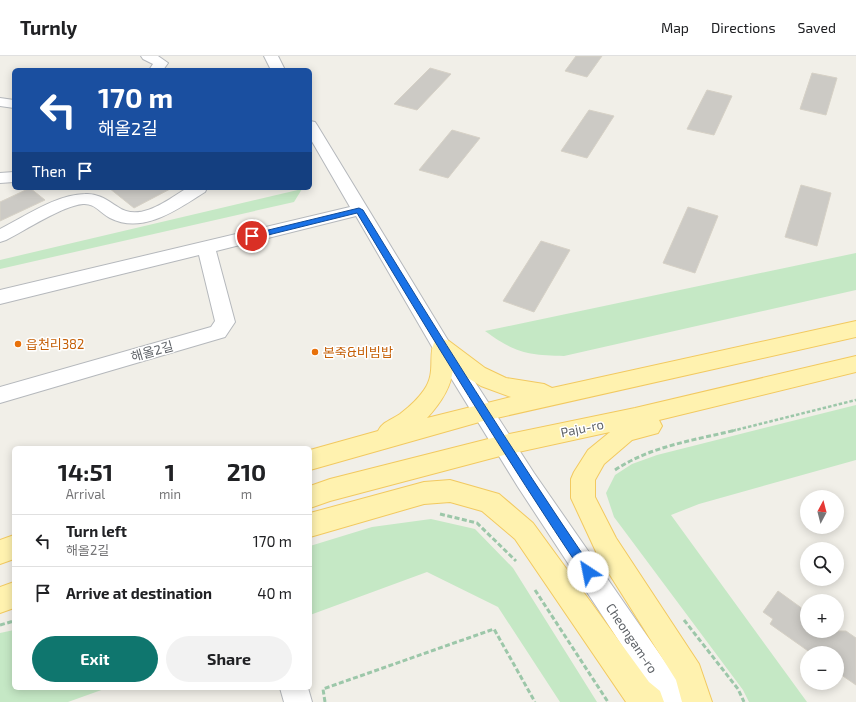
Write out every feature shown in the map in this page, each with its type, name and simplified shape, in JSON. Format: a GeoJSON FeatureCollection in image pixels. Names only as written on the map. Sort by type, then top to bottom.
{"type":"FeatureCollection","features":[{"type":"Feature","properties":{"kind":"main road"},"geometry":{"type":"LineString","coordinates":[[312,459],[483,412],[856,330]]}},
{"type":"Feature","properties":{"kind":"main road"},"geometry":{"type":"LineString","coordinates":[[442,347],[476,374],[497,385],[523,391],[550,393],[585,390]]}},
{"type":"Feature","properties":{"kind":"main road"},"geometry":{"type":"LineString","coordinates":[[362,446],[401,426],[422,408],[438,387],[443,367],[442,347]]}},
{"type":"Feature","properties":{"kind":"main road","name":"Paju-ro"},"geometry":{"type":"LineString","coordinates":[[312,496],[330,490],[504,445],[635,417],[856,364]]}},
{"type":"Feature","properties":{"kind":"main road"},"geometry":{"type":"LineString","coordinates":[[697,702],[689,674],[608,547],[583,498],[583,479],[596,457],[625,433],[792,390],[856,368]]}},
{"type":"Feature","properties":{"kind":"main road"},"geometry":{"type":"LineString","coordinates":[[312,523],[424,493],[450,492],[490,502],[524,531],[638,693],[649,702]]}},
{"type":"Feature","properties":{"kind":"main road"},"geometry":{"type":"LineString","coordinates":[[0,552],[12,548]]}},
{"type":"Feature","properties":{"kind":"main road"},"geometry":{"type":"LineString","coordinates":[[0,600],[12,596]]}},
{"type":"Feature","properties":{"kind":"street"},"geometry":{"type":"LineString","coordinates":[[148,56],[161,63],[157,68]]}},
{"type":"Feature","properties":{"kind":"street"},"geometry":{"type":"LineString","coordinates":[[271,56],[277,68]]}},
{"type":"Feature","properties":{"kind":"street"},"geometry":{"type":"LineString","coordinates":[[0,102],[12,104]]}},
{"type":"Feature","properties":{"kind":"street","name":"Cheongam-ro"},"geometry":{"type":"LineString","coordinates":[[312,128],[359,210],[442,347],[526,480],[676,702]]}},
{"type":"Feature","properties":{"kind":"street"},"geometry":{"type":"LineString","coordinates":[[0,178],[12,177]]}},
{"type":"Feature","properties":{"kind":"street"},"geometry":{"type":"LineString","coordinates":[[0,236],[84,193],[99,201],[116,214],[130,219],[146,217],[195,190]]}},
{"type":"Feature","properties":{"kind":"street"},"geometry":{"type":"LineString","coordinates":[[0,297],[359,210]]}},
{"type":"Feature","properties":{"kind":"street","name":"해올2길"},"geometry":{"type":"LineString","coordinates":[[0,395],[218,332],[225,322],[206,248]]}},
{"type":"Feature","properties":{"kind":"street"},"geometry":{"type":"LineString","coordinates":[[295,690],[298,702]]}},
{"type":"Feature","properties":{"kind":"path"},"geometry":{"type":"LineString","coordinates":[[612,472],[630,460],[655,450],[856,400]]}},
{"type":"Feature","properties":{"kind":"path"},"geometry":{"type":"LineString","coordinates":[[438,514],[477,523],[517,562]]}},
{"type":"Feature","properties":{"kind":"path"},"geometry":{"type":"LineString","coordinates":[[534,588],[608,702]]}},
{"type":"Feature","properties":{"kind":"path"},"geometry":{"type":"LineString","coordinates":[[680,614],[738,689],[744,702]]}},
{"type":"Feature","properties":{"kind":"path"},"geometry":{"type":"LineString","coordinates":[[325,702],[323,689],[494,629],[535,702]]}},
{"type":"Feature","properties":{"kind":"green space"},"geometry":{"type":"Polygon","coordinates":[[[301,190],[294,202],[0,269],[0,260],[301,190]]]}},
{"type":"Feature","properties":{"kind":"green space"},"geometry":{"type":"Polygon","coordinates":[[[856,253],[856,290],[564,356],[540,355],[522,351],[505,344],[485,331],[856,253]]]}},
{"type":"Feature","properties":{"kind":"green space"},"geometry":{"type":"Polygon","coordinates":[[[856,405],[856,460],[699,504],[671,515],[807,702],[749,702],[743,690],[614,517],[606,493],[615,475],[632,464],[657,455],[856,405]]]}},
{"type":"Feature","properties":{"kind":"green space"},"geometry":{"type":"Polygon","coordinates":[[[431,519],[475,529],[513,568],[597,702],[560,702],[498,607],[427,572],[312,614],[312,545],[372,527],[431,519]]]}},
{"type":"Feature","properties":{"kind":"green space"},"geometry":{"type":"Polygon","coordinates":[[[12,630],[12,690],[101,690],[68,702],[0,702],[0,633],[12,630]]]}},
{"type":"Feature","properties":{"kind":"building"},"geometry":{"type":"Polygon","coordinates":[[[576,56],[602,56],[587,77],[565,71],[576,56]]]}},
{"type":"Feature","properties":{"kind":"building"},"geometry":{"type":"Polygon","coordinates":[[[430,68],[451,74],[417,110],[394,104],[430,68]]]}},
{"type":"Feature","properties":{"kind":"building"},"geometry":{"type":"Polygon","coordinates":[[[812,73],[837,78],[826,115],[800,109],[812,73]]]}},
{"type":"Feature","properties":{"kind":"building"},"geometry":{"type":"Polygon","coordinates":[[[707,90],[732,96],[714,135],[687,129],[707,90]]]}},
{"type":"Feature","properties":{"kind":"building"},"geometry":{"type":"Polygon","coordinates":[[[589,110],[614,116],[587,158],[561,151],[589,110]]]}},
{"type":"Feature","properties":{"kind":"building"},"geometry":{"type":"Polygon","coordinates":[[[452,130],[480,138],[448,178],[419,170],[452,130]]]}},
{"type":"Feature","properties":{"kind":"building"},"geometry":{"type":"Polygon","coordinates":[[[801,185],[831,193],[817,246],[785,237],[801,185]]]}},
{"type":"Feature","properties":{"kind":"building"},"geometry":{"type":"Polygon","coordinates":[[[26,190],[32,190],[45,200],[0,221],[0,202],[26,190]]]}},
{"type":"Feature","properties":{"kind":"building"},"geometry":{"type":"Polygon","coordinates":[[[112,190],[168,190],[134,208],[112,190]]]}},
{"type":"Feature","properties":{"kind":"building"},"geometry":{"type":"Polygon","coordinates":[[[688,207],[718,216],[695,273],[663,263],[688,207]]]}},
{"type":"Feature","properties":{"kind":"building"},"geometry":{"type":"Polygon","coordinates":[[[541,241],[570,250],[534,312],[503,301],[541,241]]]}},
{"type":"Feature","properties":{"kind":"building"},"geometry":{"type":"Polygon","coordinates":[[[778,591],[800,607],[800,638],[844,638],[844,631],[846,631],[856,638],[856,685],[844,677],[844,646],[801,646],[770,624],[773,619],[763,612],[778,591]]]}},
{"type":"Feature","properties":{"kind":"place","name":"읍천리382"},"geometry":{"type":"Point","coordinates":[18,344]}},
{"type":"Feature","properties":{"kind":"place","name":"본죽&비빔밥"},"geometry":{"type":"Point","coordinates":[315,352]}},
{"type":"Feature","properties":{"kind":"route"},"geometry":{"type":"LineString","coordinates":[[252,236],[359,210],[442,347],[526,480],[588,572]]}}]}
